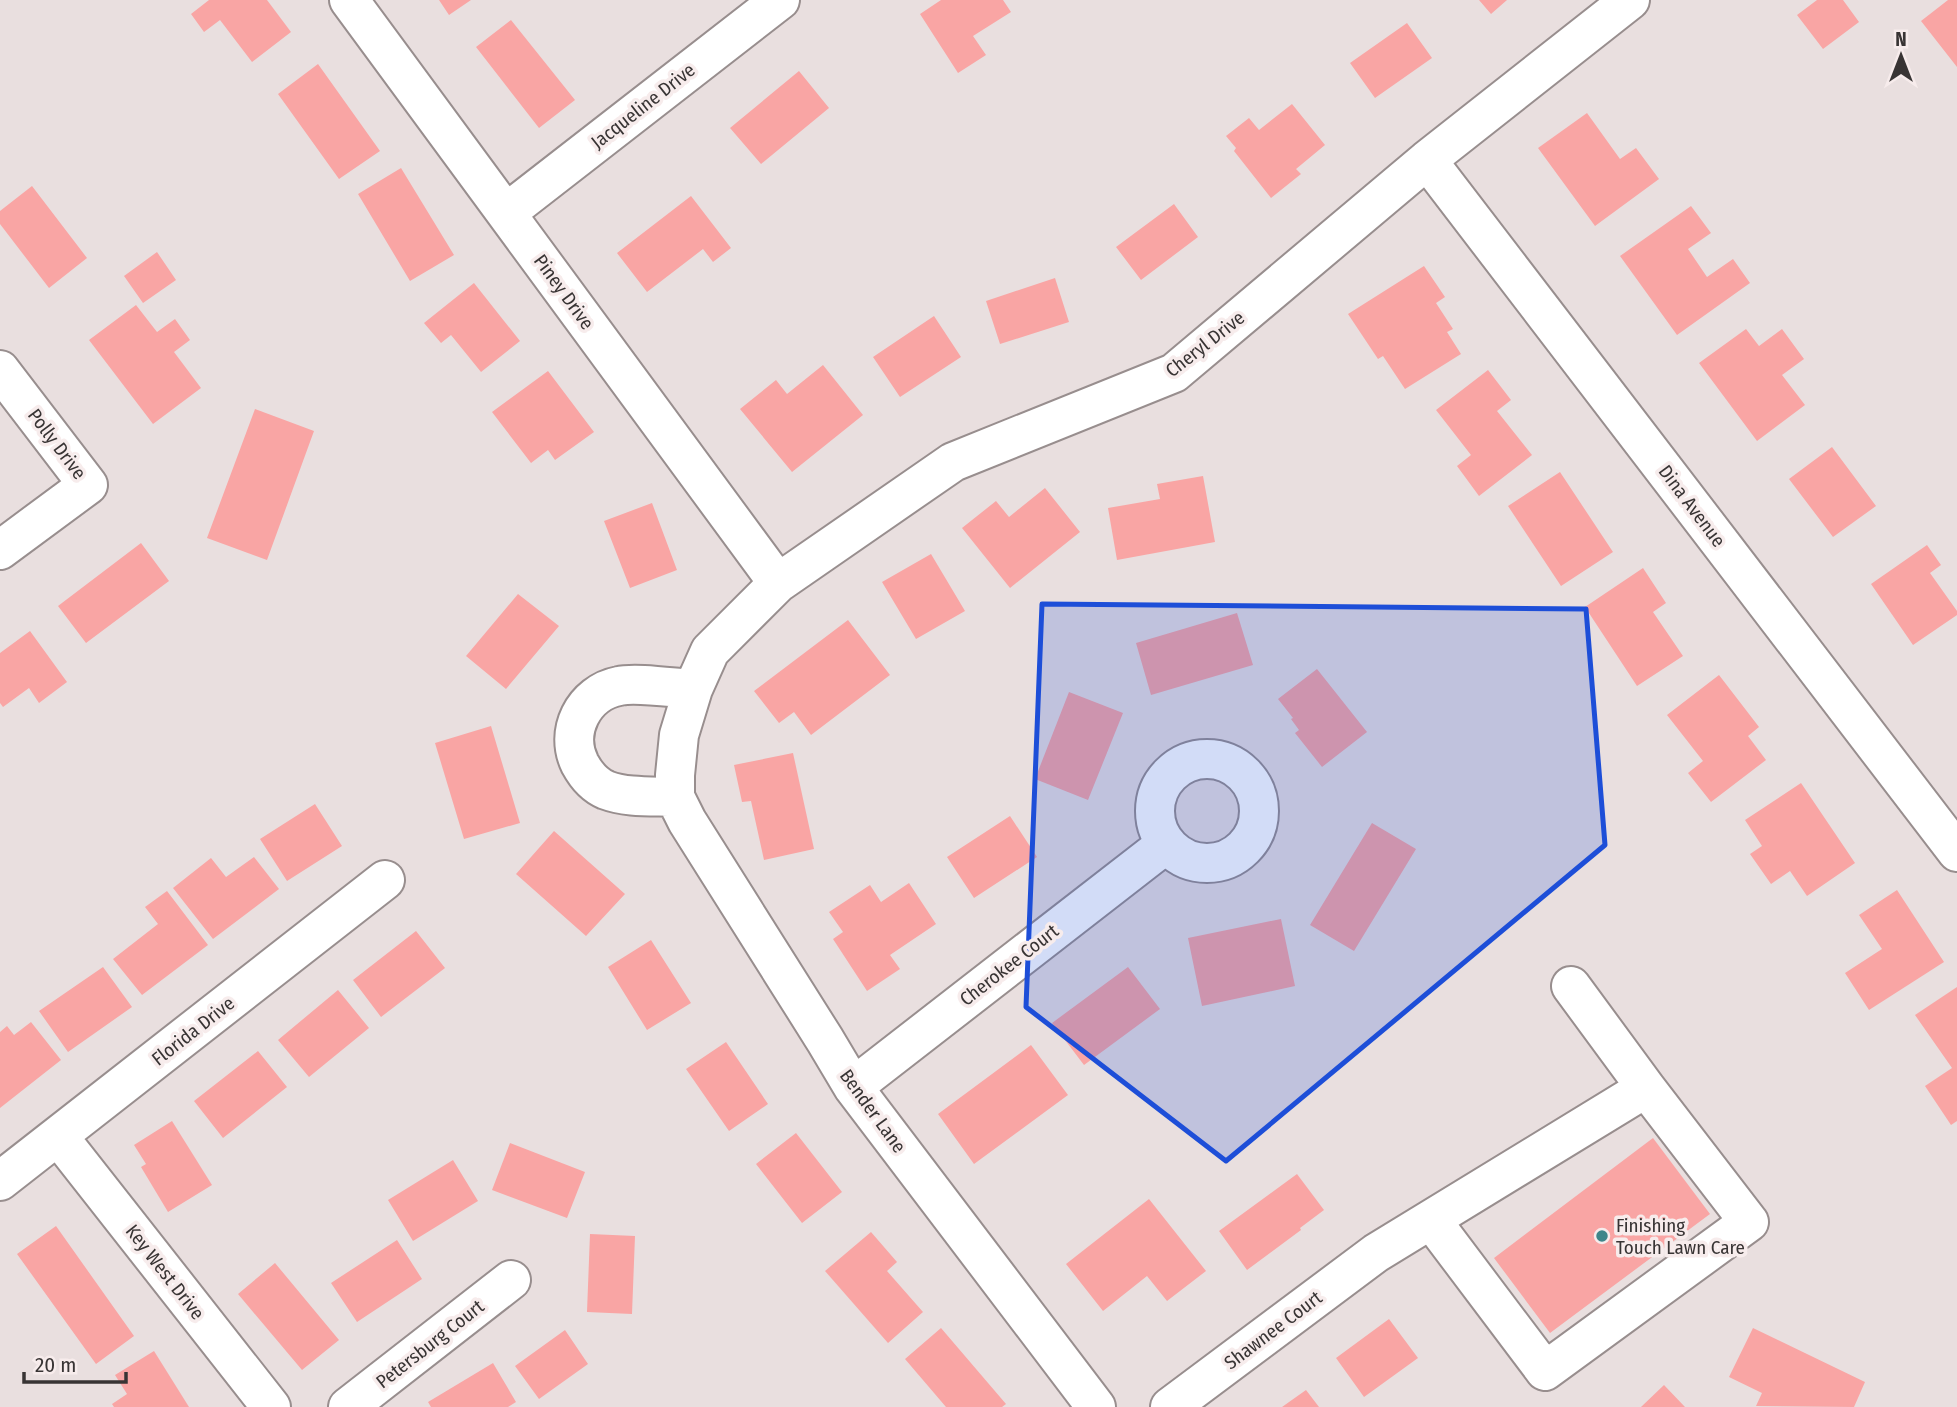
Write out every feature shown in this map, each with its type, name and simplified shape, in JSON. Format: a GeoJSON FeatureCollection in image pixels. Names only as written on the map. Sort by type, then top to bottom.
{"type":"FeatureCollection","features":[{"type":"Feature","properties":{"kind":"street","name":"Piney Drive"},"geometry":{"type":"LineString","coordinates":[[349,0],[778,583]]}},
{"type":"Feature","properties":{"kind":"street","name":"Jacqueline Drive"},"geometry":{"type":"LineString","coordinates":[[506,213],[780,0]]}},
{"type":"Feature","properties":{"kind":"street","name":"Cheryl Drive"},"geometry":{"type":"LineString","coordinates":[[694,689],[710,651],[778,583],[954,462],[1174,373],[1427,160],[1630,0]]}},
{"type":"Feature","properties":{"kind":"street","name":"Dina Avenue"},"geometry":{"type":"LineString","coordinates":[[1427,160],[1957,852]]}},
{"type":"Feature","properties":{"kind":"street","name":"Polly Drive"},"geometry":{"type":"LineString","coordinates":[[0,370],[88,485],[0,550]]}},
{"type":"Feature","properties":{"kind":"street"},"geometry":{"type":"LineString","coordinates":[[620,685],[694,689],[679,735],[675,797],[632,795],[605,789],[586,776],[575,752],[574,730],[584,706],[600,692],[620,685]]}},
{"type":"Feature","properties":{"kind":"street","name":"Bender Lane"},"geometry":{"type":"LineString","coordinates":[[675,797],[687,821],[853,1087],[1096,1407]]}},
{"type":"Feature","properties":{"kind":"street","name":"Cherokee Court"},"geometry":{"type":"LineString","coordinates":[[853,1087],[1166,844]]}},
{"type":"Feature","properties":{"kind":"street","name":"Florida Drive"},"geometry":{"type":"LineString","coordinates":[[0,1181],[386,880]]}},
{"type":"Feature","properties":{"kind":"street"},"geometry":{"type":"LineString","coordinates":[[1432,1220],[1545,1371],[1749,1222],[1571,986]]}},
{"type":"Feature","properties":{"kind":"street","name":"Shawnee Court"},"geometry":{"type":"LineString","coordinates":[[1170,1407],[1376,1253],[1646,1088]]}},
{"type":"Feature","properties":{"kind":"street","name":"Key West Drive"},"geometry":{"type":"LineString","coordinates":[[58,1136],[271,1407]]}},
{"type":"Feature","properties":{"kind":"street","name":"Petersburg Court"},"geometry":{"type":"LineString","coordinates":[[348,1407],[511,1280]]}},
{"type":"Feature","properties":{"kind":"highlighted area"},"geometry":{"type":"Polygon","coordinates":[[[1042,604],[1586,609],[1605,845],[1226,1161],[1026,1007],[1042,604]]]}},
{"type":"Feature","properties":{"kind":"building"},"geometry":{"type":"Polygon","coordinates":[[[209,0],[267,0],[291,32],[252,62],[220,20],[204,32],[191,14],[209,0]]]}},
{"type":"Feature","properties":{"kind":"building"},"geometry":{"type":"Polygon","coordinates":[[[439,0],[471,0],[449,15],[439,0]]]}},
{"type":"Feature","properties":{"kind":"building"},"geometry":{"type":"Polygon","coordinates":[[[941,0],[1003,0],[1011,12],[973,36],[986,55],[958,73],[920,14],[941,0]]]}},
{"type":"Feature","properties":{"kind":"building"},"geometry":{"type":"Polygon","coordinates":[[[1479,0],[1507,0],[1491,14],[1479,0]]]}},
{"type":"Feature","properties":{"kind":"building"},"geometry":{"type":"Polygon","coordinates":[[[1817,0],[1843,0],[1859,22],[1823,49],[1797,15],[1817,0]]]}},
{"type":"Feature","properties":{"kind":"building"},"geometry":{"type":"Polygon","coordinates":[[[1948,0],[1957,0],[1957,67],[1921,21],[1948,0]]]}},
{"type":"Feature","properties":{"kind":"building"},"geometry":{"type":"Polygon","coordinates":[[[511,20],[575,100],[539,128],[476,47],[511,20]]]}},
{"type":"Feature","properties":{"kind":"building"},"geometry":{"type":"Polygon","coordinates":[[[1407,23],[1432,58],[1375,98],[1350,63],[1407,23]]]}},
{"type":"Feature","properties":{"kind":"building"},"geometry":{"type":"Polygon","coordinates":[[[318,64],[380,151],[339,179],[278,94],[318,64]]]}},
{"type":"Feature","properties":{"kind":"building"},"geometry":{"type":"Polygon","coordinates":[[[799,71],[829,108],[761,164],[730,128],[799,71]]]}},
{"type":"Feature","properties":{"kind":"building"},"geometry":{"type":"Polygon","coordinates":[[[1292,104],[1325,145],[1296,169],[1301,174],[1271,198],[1234,151],[1236,148],[1226,136],[1249,118],[1259,130],[1292,104]]]}},
{"type":"Feature","properties":{"kind":"building"},"geometry":{"type":"Polygon","coordinates":[[[1587,113],[1620,159],[1636,148],[1659,179],[1595,226],[1538,148],[1587,113]]]}},
{"type":"Feature","properties":{"kind":"building"},"geometry":{"type":"Polygon","coordinates":[[[401,168],[454,255],[410,281],[358,194],[401,168]]]}},
{"type":"Feature","properties":{"kind":"building"},"geometry":{"type":"Polygon","coordinates":[[[32,186],[87,258],[49,288],[0,224],[0,211],[32,186]]]}},
{"type":"Feature","properties":{"kind":"building"},"geometry":{"type":"Polygon","coordinates":[[[691,196],[731,248],[713,262],[703,249],[647,292],[617,253],[691,196]]]}},
{"type":"Feature","properties":{"kind":"building"},"geometry":{"type":"Polygon","coordinates":[[[1174,204],[1198,237],[1141,280],[1116,247],[1174,204]]]}},
{"type":"Feature","properties":{"kind":"building"},"geometry":{"type":"Polygon","coordinates":[[[1691,206],[1711,233],[1688,249],[1707,277],[1733,259],[1750,283],[1677,335],[1620,256],[1691,206]]]}},
{"type":"Feature","properties":{"kind":"building"},"geometry":{"type":"Polygon","coordinates":[[[157,252],[176,280],[143,303],[124,276],[157,252]]]}},
{"type":"Feature","properties":{"kind":"building"},"geometry":{"type":"Polygon","coordinates":[[[1424,266],[1445,297],[1436,303],[1453,329],[1447,332],[1461,354],[1405,389],[1383,356],[1378,359],[1348,314],[1424,266]]]}},
{"type":"Feature","properties":{"kind":"building"},"geometry":{"type":"Polygon","coordinates":[[[1055,278],[1069,322],[1000,344],[986,301],[1055,278]]]}},
{"type":"Feature","properties":{"kind":"building"},"geometry":{"type":"Polygon","coordinates":[[[474,283],[520,341],[481,372],[451,335],[441,343],[424,323],[474,283]]]}},
{"type":"Feature","properties":{"kind":"building"},"geometry":{"type":"Polygon","coordinates":[[[136,305],[157,332],[175,319],[190,340],[174,352],[201,388],[153,424],[89,340],[136,305]]]}},
{"type":"Feature","properties":{"kind":"building"},"geometry":{"type":"Polygon","coordinates":[[[934,316],[961,357],[900,397],[873,357],[934,316]]]}},
{"type":"Feature","properties":{"kind":"building"},"geometry":{"type":"Polygon","coordinates":[[[1746,329],[1759,346],[1782,329],[1804,359],[1782,375],[1805,405],[1757,441],[1699,363],[1746,329]]]}},
{"type":"Feature","properties":{"kind":"building"},"geometry":{"type":"Polygon","coordinates":[[[823,365],[863,415],[792,472],[740,409],[776,380],[787,394],[823,365]]]}},
{"type":"Feature","properties":{"kind":"building"},"geometry":{"type":"Polygon","coordinates":[[[1488,370],[1511,400],[1497,411],[1532,455],[1479,496],[1457,466],[1471,455],[1436,410],[1488,370]]]}},
{"type":"Feature","properties":{"kind":"building"},"geometry":{"type":"Polygon","coordinates":[[[548,371],[594,432],[555,460],[548,450],[531,463],[492,412],[548,371]]]}},
{"type":"Feature","properties":{"kind":"building"},"geometry":{"type":"Polygon","coordinates":[[[255,409],[314,431],[267,560],[207,538],[255,409]]]}},
{"type":"Feature","properties":{"kind":"building"},"geometry":{"type":"Polygon","coordinates":[[[1832,447],[1876,506],[1833,537],[1789,479],[1832,447]]]}},
{"type":"Feature","properties":{"kind":"building"},"geometry":{"type":"Polygon","coordinates":[[[1560,472],[1613,552],[1561,586],[1508,506],[1560,472]]]}},
{"type":"Feature","properties":{"kind":"building"},"geometry":{"type":"Polygon","coordinates":[[[1203,476],[1215,542],[1117,560],[1108,508],[1160,499],[1157,484],[1203,476]]]}},
{"type":"Feature","properties":{"kind":"building"},"geometry":{"type":"Polygon","coordinates":[[[1045,488],[1080,532],[1010,588],[962,528],[996,501],[1009,517],[1045,488]]]}},
{"type":"Feature","properties":{"kind":"building"},"geometry":{"type":"Polygon","coordinates":[[[652,503],[677,570],[630,588],[604,521],[652,503]]]}},
{"type":"Feature","properties":{"kind":"building"},"geometry":{"type":"Polygon","coordinates":[[[141,543],[169,581],[86,643],[58,606],[141,543]]]}},
{"type":"Feature","properties":{"kind":"building"},"geometry":{"type":"Polygon","coordinates":[[[1927,545],[1941,565],[1930,573],[1957,611],[1957,615],[1913,645],[1871,584],[1927,545]]]}},
{"type":"Feature","properties":{"kind":"building"},"geometry":{"type":"Polygon","coordinates":[[[931,554],[965,611],[916,639],[882,582],[931,554]]]}},
{"type":"Feature","properties":{"kind":"building"},"geometry":{"type":"Polygon","coordinates":[[[1643,568],[1666,603],[1653,612],[1683,656],[1637,686],[1585,607],[1643,568]]]}},
{"type":"Feature","properties":{"kind":"building"},"geometry":{"type":"Polygon","coordinates":[[[518,594],[559,626],[506,689],[466,656],[518,594]]]}},
{"type":"Feature","properties":{"kind":"building"},"geometry":{"type":"Polygon","coordinates":[[[1237,613],[1253,665],[1151,695],[1136,643],[1237,613]]]}},
{"type":"Feature","properties":{"kind":"building"},"geometry":{"type":"Polygon","coordinates":[[[848,620],[890,675],[811,735],[794,712],[779,723],[754,691],[848,620]]]}},
{"type":"Feature","properties":{"kind":"building"},"geometry":{"type":"Polygon","coordinates":[[[30,631],[67,682],[39,703],[29,688],[3,707],[0,703],[0,653],[30,631]]]}},
{"type":"Feature","properties":{"kind":"building"},"geometry":{"type":"Polygon","coordinates":[[[1317,669],[1367,732],[1322,767],[1295,733],[1299,730],[1291,719],[1293,718],[1278,699],[1317,669]]]}},
{"type":"Feature","properties":{"kind":"building"},"geometry":{"type":"Polygon","coordinates":[[[1719,675],[1759,727],[1748,736],[1766,760],[1711,802],[1688,773],[1703,761],[1667,715],[1719,675]]]}},
{"type":"Feature","properties":{"kind":"building"},"geometry":{"type":"Polygon","coordinates":[[[1069,692],[1123,713],[1088,800],[1035,779],[1069,692]]]}},
{"type":"Feature","properties":{"kind":"building"},"geometry":{"type":"Polygon","coordinates":[[[491,726],[520,823],[464,839],[435,743],[491,726]]]}},
{"type":"Feature","properties":{"kind":"building"},"geometry":{"type":"Polygon","coordinates":[[[793,753],[814,849],[764,860],[751,801],[742,802],[734,765],[793,753]]]}},
{"type":"Feature","properties":{"kind":"building"},"geometry":{"type":"Polygon","coordinates":[[[1801,783],[1855,863],[1807,896],[1790,871],[1771,884],[1750,854],[1762,846],[1745,820],[1801,783]]]}},
{"type":"Feature","properties":{"kind":"building"},"geometry":{"type":"Polygon","coordinates":[[[315,804],[342,846],[287,881],[260,839],[315,804]]]}},
{"type":"Feature","properties":{"kind":"building"},"geometry":{"type":"Polygon","coordinates":[[[1010,816],[1037,857],[974,898],[947,857],[1010,816]]]}},
{"type":"Feature","properties":{"kind":"building"},"geometry":{"type":"Polygon","coordinates":[[[1372,823],[1416,849],[1354,951],[1310,925],[1372,823]]]}},
{"type":"Feature","properties":{"kind":"building"},"geometry":{"type":"Polygon","coordinates":[[[554,831],[625,894],[586,936],[516,874],[554,831]]]}},
{"type":"Feature","properties":{"kind":"building"},"geometry":{"type":"Polygon","coordinates":[[[254,857],[279,889],[213,939],[173,888],[211,858],[226,877],[254,857]]]}},
{"type":"Feature","properties":{"kind":"building"},"geometry":{"type":"Polygon","coordinates":[[[909,883],[936,924],[890,955],[900,969],[867,991],[833,939],[843,932],[829,912],[870,885],[881,902],[909,883]]]}},
{"type":"Feature","properties":{"kind":"building"},"geometry":{"type":"Polygon","coordinates":[[[1897,890],[1944,962],[1869,1010],[1845,973],[1882,949],[1859,915],[1897,890]]]}},
{"type":"Feature","properties":{"kind":"building"},"geometry":{"type":"Polygon","coordinates":[[[167,891],[208,945],[142,995],[113,959],[158,924],[145,907],[167,891]]]}},
{"type":"Feature","properties":{"kind":"building"},"geometry":{"type":"Polygon","coordinates":[[[1281,919],[1295,986],[1202,1006],[1188,938],[1281,919]]]}},
{"type":"Feature","properties":{"kind":"building"},"geometry":{"type":"Polygon","coordinates":[[[416,931],[445,968],[381,1017],[353,980],[416,931]]]}},
{"type":"Feature","properties":{"kind":"building"},"geometry":{"type":"Polygon","coordinates":[[[651,940],[691,1003],[647,1030],[608,967],[651,940]]]}},
{"type":"Feature","properties":{"kind":"building"},"geometry":{"type":"Polygon","coordinates":[[[103,967],[132,1007],[68,1052],[39,1011],[103,967]]]}},
{"type":"Feature","properties":{"kind":"building"},"geometry":{"type":"Polygon","coordinates":[[[1128,967],[1160,1009],[1084,1065],[1052,1023],[1128,967]]]}},
{"type":"Feature","properties":{"kind":"building"},"geometry":{"type":"Polygon","coordinates":[[[1957,987],[1957,1121],[1951,1125],[1925,1086],[1952,1068],[1915,1015],[1957,987]]]}},
{"type":"Feature","properties":{"kind":"building"},"geometry":{"type":"Polygon","coordinates":[[[338,990],[369,1028],[309,1077],[278,1040],[338,990]]]}},
{"type":"Feature","properties":{"kind":"building"},"geometry":{"type":"Polygon","coordinates":[[[31,1022],[61,1060],[0,1108],[0,1032],[7,1026],[14,1035],[31,1022]]]}},
{"type":"Feature","properties":{"kind":"building"},"geometry":{"type":"Polygon","coordinates":[[[726,1042],[768,1104],[729,1131],[686,1069],[726,1042]]]}},
{"type":"Feature","properties":{"kind":"building"},"geometry":{"type":"Polygon","coordinates":[[[1031,1045],[1068,1095],[974,1164],[938,1114],[1031,1045]]]}},
{"type":"Feature","properties":{"kind":"building"},"geometry":{"type":"Polygon","coordinates":[[[258,1051],[287,1087],[223,1138],[194,1101],[258,1051]]]}},
{"type":"Feature","properties":{"kind":"building"},"geometry":{"type":"Polygon","coordinates":[[[172,1121],[212,1185],[168,1212],[141,1167],[146,1164],[134,1145],[172,1121]]]}},
{"type":"Feature","properties":{"kind":"building"},"geometry":{"type":"Polygon","coordinates":[[[796,1133],[842,1192],[802,1223],[756,1164],[796,1133]]]}},
{"type":"Feature","properties":{"kind":"building","name":"Finishing Touch Lawn Care"},"geometry":{"type":"Polygon","coordinates":[[[1653,1138],[1710,1214],[1550,1333],[1494,1258],[1653,1138]]]}},
{"type":"Feature","properties":{"kind":"building"},"geometry":{"type":"Polygon","coordinates":[[[510,1143],[585,1172],[567,1218],[492,1190],[510,1143]]]}},
{"type":"Feature","properties":{"kind":"building"},"geometry":{"type":"Polygon","coordinates":[[[453,1160],[478,1201],[413,1241],[388,1200],[453,1160]]]}},
{"type":"Feature","properties":{"kind":"building"},"geometry":{"type":"Polygon","coordinates":[[[1297,1174],[1324,1210],[1247,1270],[1219,1231],[1297,1174]]]}},
{"type":"Feature","properties":{"kind":"building"},"geometry":{"type":"Polygon","coordinates":[[[1149,1199],[1206,1271],[1167,1301],[1147,1276],[1103,1311],[1066,1264],[1149,1199]]]}},
{"type":"Feature","properties":{"kind":"building"},"geometry":{"type":"Polygon","coordinates":[[[56,1226],[134,1336],[96,1364],[17,1254],[56,1226]]]}},
{"type":"Feature","properties":{"kind":"building"},"geometry":{"type":"Polygon","coordinates":[[[871,1232],[897,1262],[887,1271],[923,1312],[888,1343],[825,1271],[871,1232]]]}},
{"type":"Feature","properties":{"kind":"building"},"geometry":{"type":"Polygon","coordinates":[[[590,1234],[635,1236],[632,1314],[587,1312],[590,1234]]]}},
{"type":"Feature","properties":{"kind":"building"},"geometry":{"type":"Polygon","coordinates":[[[397,1240],[422,1279],[357,1322],[331,1283],[397,1240]]]}},
{"type":"Feature","properties":{"kind":"building"},"geometry":{"type":"Polygon","coordinates":[[[275,1263],[339,1340],[302,1370],[238,1294],[275,1263]]]}},
{"type":"Feature","properties":{"kind":"building"},"geometry":{"type":"Polygon","coordinates":[[[1389,1319],[1418,1358],[1364,1397],[1336,1358],[1389,1319]]]}},
{"type":"Feature","properties":{"kind":"building"},"geometry":{"type":"Polygon","coordinates":[[[941,1328],[1006,1404],[1002,1407],[946,1407],[905,1359],[941,1328]]]}},
{"type":"Feature","properties":{"kind":"building"},"geometry":{"type":"Polygon","coordinates":[[[1753,1328],[1865,1382],[1854,1407],[1756,1406],[1762,1393],[1729,1377],[1753,1328]]]}},
{"type":"Feature","properties":{"kind":"building"},"geometry":{"type":"Polygon","coordinates":[[[565,1330],[588,1364],[539,1399],[515,1366],[565,1330]]]}},
{"type":"Feature","properties":{"kind":"building"},"geometry":{"type":"Polygon","coordinates":[[[154,1351],[189,1407],[114,1407],[112,1404],[127,1394],[115,1375],[154,1351]]]}},
{"type":"Feature","properties":{"kind":"building"},"geometry":{"type":"Polygon","coordinates":[[[493,1363],[516,1402],[508,1407],[431,1407],[428,1402],[493,1363]]]}},
{"type":"Feature","properties":{"kind":"building"},"geometry":{"type":"Polygon","coordinates":[[[1664,1385],[1685,1407],[1641,1407],[1664,1385]]]}},
{"type":"Feature","properties":{"kind":"building"},"geometry":{"type":"Polygon","coordinates":[[[1306,1390],[1319,1407],[1282,1407],[1306,1390]]]}},
{"type":"Feature","properties":{"kind":"place","name":"Finishing Touch Lawn Care"},"geometry":{"type":"Point","coordinates":[1602,1236]}}]}
